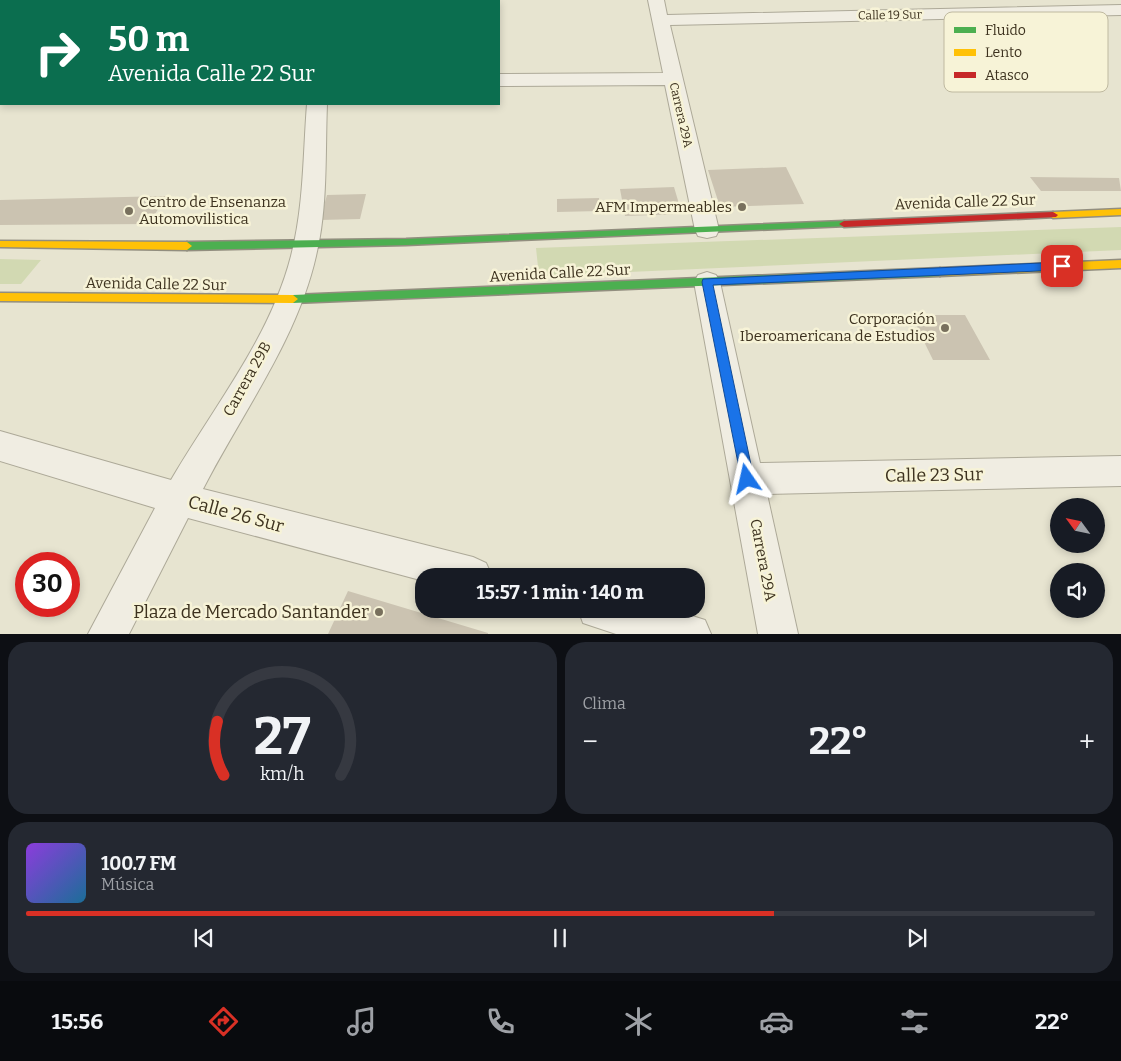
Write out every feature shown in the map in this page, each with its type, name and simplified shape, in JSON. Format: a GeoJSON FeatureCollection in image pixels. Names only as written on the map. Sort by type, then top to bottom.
{"type":"FeatureCollection","features":[{"type":"Feature","properties":{"kind":"main road","name":"Avenida Calle 22 Sur"},"geometry":{"type":"LineString","coordinates":[[0,244],[207,246],[306,244],[707,230],[920,218],[1121,212]]}},
{"type":"Feature","properties":{"kind":"main road","name":"Avenida Calle 22 Sur"},"geometry":{"type":"LineString","coordinates":[[0,297],[289,299],[1121,264]]}},
{"type":"Feature","properties":{"kind":"street","name":"Carrera 29A"},"geometry":{"type":"LineString","coordinates":[[656,0],[707,230]]}},
{"type":"Feature","properties":{"kind":"street","name":"Calle 19 Sur"},"geometry":{"type":"LineString","coordinates":[[1029,12],[1121,10]]}},
{"type":"Feature","properties":{"kind":"street","name":"Calle 19 Sur"},"geometry":{"type":"LineString","coordinates":[[660,20],[944,14]]}},
{"type":"Feature","properties":{"kind":"street"},"geometry":{"type":"LineString","coordinates":[[500,80],[673,79]]}},
{"type":"Feature","properties":{"kind":"street","name":"Carrera 29B"},"geometry":{"type":"LineString","coordinates":[[108,634],[180,499],[262,356],[289,299],[298,275],[310,228],[317,105]]}},
{"type":"Feature","properties":{"kind":"street","name":"Carrera 29A"},"geometry":{"type":"LineString","coordinates":[[707,282],[778,634]]}},
{"type":"Feature","properties":{"kind":"street","name":"Calle 26 Sur"},"geometry":{"type":"LineString","coordinates":[[0,446],[180,499],[443,568]]}},
{"type":"Feature","properties":{"kind":"street","name":"Calle 23 Sur"},"geometry":{"type":"LineString","coordinates":[[747,479],[1121,471]]}},
{"type":"Feature","properties":{"kind":"street"},"geometry":{"type":"LineString","coordinates":[[632,618],[689,633]]}},
{"type":"Feature","properties":{"kind":"green space"},"geometry":{"type":"Polygon","coordinates":[[[1121,227],[1121,250],[539,276],[536,248],[1121,227]]]}},
{"type":"Feature","properties":{"kind":"green space"},"geometry":{"type":"Polygon","coordinates":[[[0,259],[41,260],[21,284],[0,284],[0,259]]]}},
{"type":"Feature","properties":{"kind":"building"},"geometry":{"type":"Polygon","coordinates":[[[786,167],[804,204],[720,207],[708,170],[786,167]]]}},
{"type":"Feature","properties":{"kind":"building"},"geometry":{"type":"Polygon","coordinates":[[[1030,177],[1119,178],[1121,191],[1041,191],[1030,177]]]}},
{"type":"Feature","properties":{"kind":"building"},"geometry":{"type":"Polygon","coordinates":[[[674,187],[682,214],[625,216],[620,189],[674,187]]]}},
{"type":"Feature","properties":{"kind":"building"},"geometry":{"type":"Polygon","coordinates":[[[366,194],[360,219],[320,220],[327,195],[366,194]]]}},
{"type":"Feature","properties":{"kind":"building"},"geometry":{"type":"Polygon","coordinates":[[[166,196],[149,224],[0,225],[0,200],[166,196]]]}},
{"type":"Feature","properties":{"kind":"building"},"geometry":{"type":"Polygon","coordinates":[[[599,198],[600,211],[557,212],[557,199],[599,198]]]}},
{"type":"Feature","properties":{"kind":"building"},"geometry":{"type":"Polygon","coordinates":[[[911,315],[965,315],[990,360],[933,360],[911,315]]]}},
{"type":"Feature","properties":{"kind":"building","name":"Plaza de Mercado Santander"},"geometry":{"type":"Polygon","coordinates":[[[348,591],[415,611],[415,618],[438,618],[488,633],[488,634],[328,634],[348,591]]]}},
{"type":"Feature","properties":{"kind":"traffic: fast"},"geometry":{"type":"LineString","coordinates":[[187,246],[406,242],[844,224]]}},
{"type":"Feature","properties":{"kind":"traffic: fast"},"geometry":{"type":"LineString","coordinates":[[293,299],[940,272]]}},
{"type":"Feature","properties":{"kind":"traffic: slow"},"geometry":{"type":"LineString","coordinates":[[1053,215],[1121,212]]}},
{"type":"Feature","properties":{"kind":"traffic: slow"},"geometry":{"type":"LineString","coordinates":[[0,244],[187,246]]}},
{"type":"Feature","properties":{"kind":"traffic: slow"},"geometry":{"type":"LineString","coordinates":[[940,272],[1121,264]]}},
{"type":"Feature","properties":{"kind":"traffic: slow"},"geometry":{"type":"LineString","coordinates":[[0,297],[293,299]]}},
{"type":"Feature","properties":{"kind":"traffic: jam"},"geometry":{"type":"LineString","coordinates":[[844,224],[1053,215]]}},
{"type":"Feature","properties":{"kind":"place","name":"AFM Impermeables"},"geometry":{"type":"Point","coordinates":[742,207]}},
{"type":"Feature","properties":{"kind":"place","name":"Centro de Ensenanza Automovilistica"},"geometry":{"type":"Point","coordinates":[129,211]}},
{"type":"Feature","properties":{"kind":"place","name":"Corporación Iberoamericana de Estudios"},"geometry":{"type":"Point","coordinates":[945,328]}},
{"type":"Feature","properties":{"kind":"place","name":"Plaza de Mercado Santander"},"geometry":{"type":"Point","coordinates":[379,612]}},
{"type":"Feature","properties":{"kind":"route"},"geometry":{"type":"LineString","coordinates":[[747,479],[707,282],[1062,266]]}}]}
